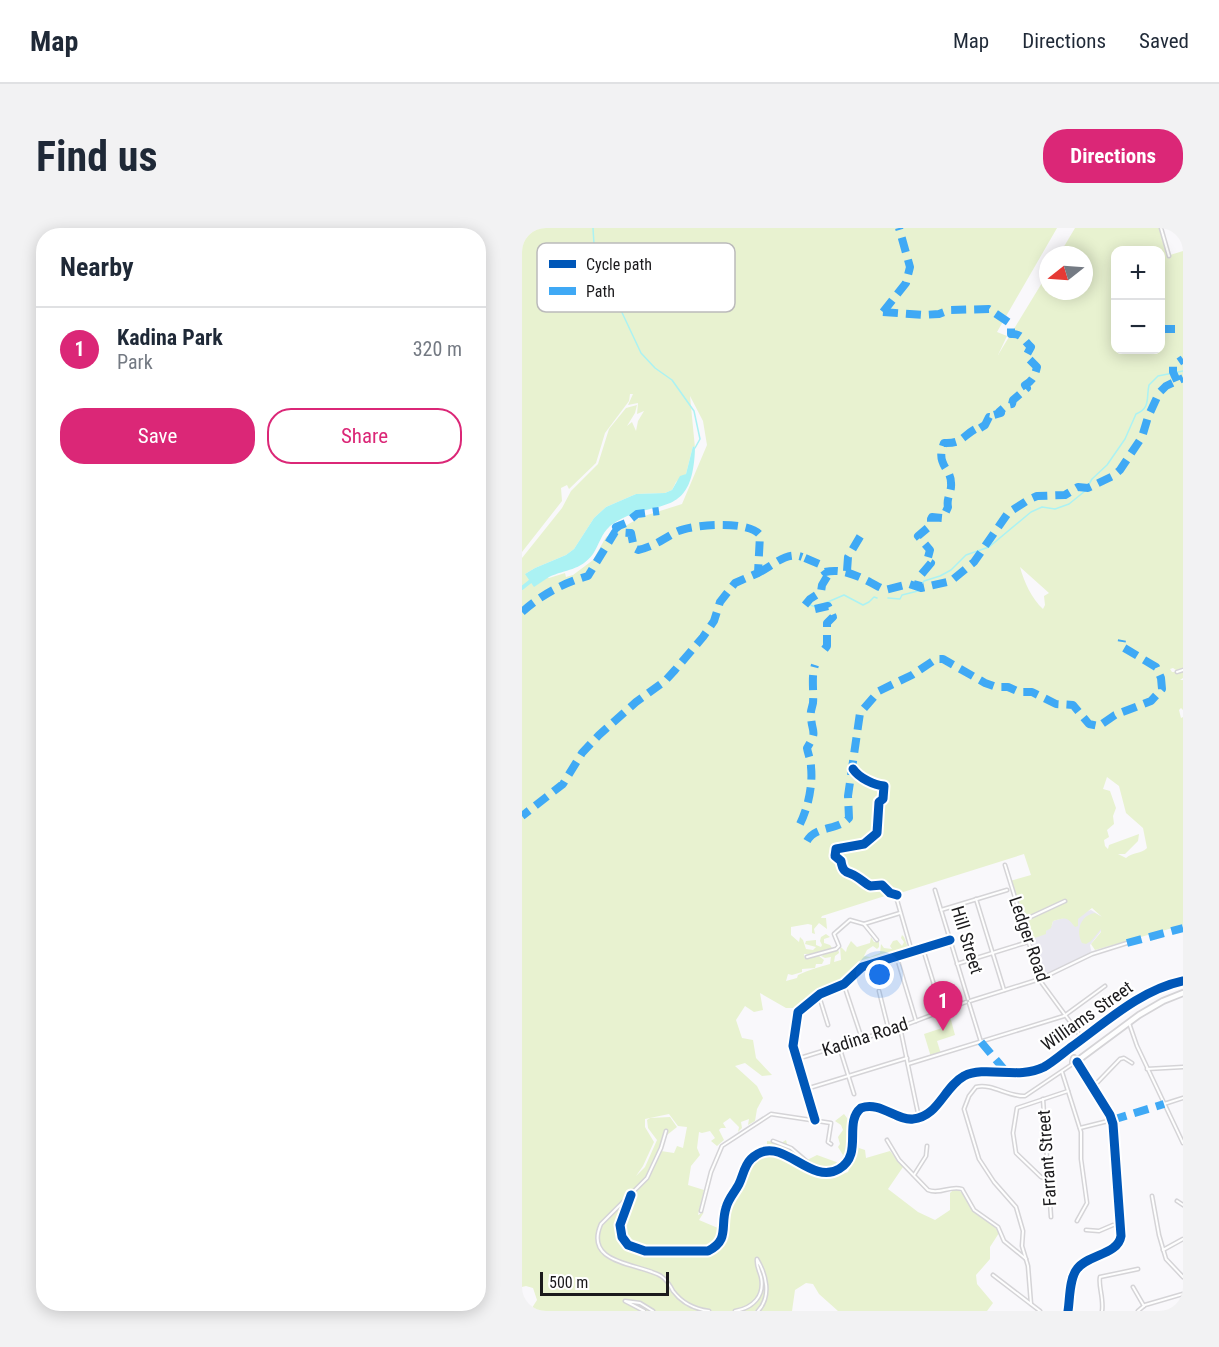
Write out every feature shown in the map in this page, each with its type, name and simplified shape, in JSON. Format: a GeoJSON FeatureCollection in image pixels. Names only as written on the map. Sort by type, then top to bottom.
{"type":"FeatureCollection","features":[{"type":"Feature","properties":{"kind":"street"},"geometry":{"type":"LineString","coordinates":[[1161,228],[1169,256]]}},
{"type":"Feature","properties":{"kind":"street"},"geometry":{"type":"LineString","coordinates":[[1178,672],[1183,670]]}},
{"type":"Feature","properties":{"kind":"street","name":"Ledger Road"},"geometry":{"type":"LineString","coordinates":[[1005,865],[1040,979],[1082,1039]]}},
{"type":"Feature","properties":{"kind":"street","name":"Hill Street"},"geometry":{"type":"LineString","coordinates":[[935,890],[981,1042]]}},
{"type":"Feature","properties":{"kind":"street"},"geometry":{"type":"LineString","coordinates":[[941,910],[1007,890]]}},
{"type":"Feature","properties":{"kind":"street"},"geometry":{"type":"LineString","coordinates":[[976,899],[1004,990]]}},
{"type":"Feature","properties":{"kind":"street"},"geometry":{"type":"LineString","coordinates":[[897,900],[912,952]]}},
{"type":"Feature","properties":{"kind":"street"},"geometry":{"type":"LineString","coordinates":[[1022,921],[1065,901]]}},
{"type":"Feature","properties":{"kind":"street"},"geometry":{"type":"LineString","coordinates":[[807,957],[836,949],[839,946],[834,934],[850,920],[864,924],[900,913]]}},
{"type":"Feature","properties":{"kind":"street"},"geometry":{"type":"LineString","coordinates":[[864,924],[877,940]]}},
{"type":"Feature","properties":{"kind":"street"},"geometry":{"type":"LineString","coordinates":[[815,1120],[793,1044],[798,1012],[818,995],[844,984],[862,968],[950,940]]}},
{"type":"Feature","properties":{"kind":"street"},"geometry":{"type":"LineString","coordinates":[[957,964],[1028,942]]}},
{"type":"Feature","properties":{"kind":"street","name":"Kadina Road"},"geometry":{"type":"LineString","coordinates":[[797,1059],[889,1031],[968,1001],[1040,979],[1092,954],[1127,943]]}},
{"type":"Feature","properties":{"kind":"street"},"geometry":{"type":"LineString","coordinates":[[923,949],[935,988]]}},
{"type":"Feature","properties":{"kind":"street"},"geometry":{"type":"LineString","coordinates":[[897,957],[916,1021]]}},
{"type":"Feature","properties":{"kind":"street","name":"Williams Street"},"geometry":{"type":"LineString","coordinates":[[919,1118],[927,1114],[954,1084],[966,1075],[981,1072],[1008,1074],[1028,1072],[1044,1067],[1135,1001],[1154,990],[1183,981]]}},
{"type":"Feature","properties":{"kind":"street"},"geometry":{"type":"LineString","coordinates":[[844,984],[848,990],[862,1039]]}},
{"type":"Feature","properties":{"kind":"street"},"geometry":{"type":"LineString","coordinates":[[908,1064],[1065,1016],[1105,986]]}},
{"type":"Feature","properties":{"kind":"street"},"geometry":{"type":"LineString","coordinates":[[879,991],[889,1031]]}},
{"type":"Feature","properties":{"kind":"street"},"geometry":{"type":"LineString","coordinates":[[1032,1304],[1022,1246],[1022,1227],[1016,1207],[994,1182],[979,1159],[964,1109],[973,1089],[984,1086],[1016,1097],[1025,1096],[1163,1001],[1183,993]]}},
{"type":"Feature","properties":{"kind":"street"},"geometry":{"type":"LineString","coordinates":[[818,995],[828,1025]]}},
{"type":"Feature","properties":{"kind":"street"},"geometry":{"type":"LineString","coordinates":[[1129,1024],[1147,1069],[1183,1143]]}},
{"type":"Feature","properties":{"kind":"street"},"geometry":{"type":"LineString","coordinates":[[631,1195],[620,1228],[626,1243],[637,1250],[707,1252],[718,1244],[724,1231],[726,1205],[738,1186],[746,1165],[756,1155],[765,1151],[778,1152],[815,1171],[834,1172],[849,1160],[852,1152],[854,1118],[861,1108],[874,1107],[888,1110],[907,1119],[919,1118],[900,1027]]}},
{"type":"Feature","properties":{"kind":"street"},"geometry":{"type":"LineString","coordinates":[[839,1046],[854,1094]]}},
{"type":"Feature","properties":{"kind":"street"},"geometry":{"type":"LineString","coordinates":[[1068,1050],[1112,1120],[1121,1227],[1121,1239],[1117,1245],[1083,1263],[1076,1270],[1068,1311]]}},
{"type":"Feature","properties":{"kind":"street"},"geometry":{"type":"LineString","coordinates":[[806,1089],[907,1058]]}},
{"type":"Feature","properties":{"kind":"street"},"geometry":{"type":"LineString","coordinates":[[1092,1087],[1120,1059],[1124,1058],[1132,1063]]}},
{"type":"Feature","properties":{"kind":"street"},"geometry":{"type":"LineString","coordinates":[[1147,1069],[1183,1067]]}},
{"type":"Feature","properties":{"kind":"street"},"geometry":{"type":"LineString","coordinates":[[1062,1072],[1080,1128],[1081,1159],[1087,1203],[1077,1221]]}},
{"type":"Feature","properties":{"kind":"street"},"geometry":{"type":"LineString","coordinates":[[1048,1179],[1041,1178],[1018,1158],[1013,1133],[1017,1108],[1068,1091]]}},
{"type":"Feature","properties":{"kind":"street"},"geometry":{"type":"LineString","coordinates":[[1164,1104],[1183,1098]]}},
{"type":"Feature","properties":{"kind":"street","name":"Farrant Street"},"geometry":{"type":"LineString","coordinates":[[1042,1099],[1051,1218]]}},
{"type":"Feature","properties":{"kind":"street"},"geometry":{"type":"LineString","coordinates":[[701,1211],[711,1173],[722,1146],[771,1114],[831,1123],[828,1142],[831,1144]]}},
{"type":"Feature","properties":{"kind":"street"},"geometry":{"type":"LineString","coordinates":[[1080,1128],[1112,1120]]}},
{"type":"Feature","properties":{"kind":"street"},"geometry":{"type":"LineString","coordinates":[[666,1131],[647,1178],[612,1211],[600,1227],[598,1239],[603,1251],[612,1259],[659,1275],[683,1301],[693,1307],[709,1311]]}},
{"type":"Feature","properties":{"kind":"street"},"geometry":{"type":"LineString","coordinates":[[887,1140],[891,1150],[928,1190],[934,1192],[952,1187],[962,1189],[974,1210],[998,1227],[1004,1241],[1026,1259]]}},
{"type":"Feature","properties":{"kind":"street"},"geometry":{"type":"LineString","coordinates":[[773,1141],[791,1148],[815,1171]]}},
{"type":"Feature","properties":{"kind":"street"},"geometry":{"type":"LineString","coordinates":[[914,1175],[926,1156],[927,1146]]}},
{"type":"Feature","properties":{"kind":"street"},"geometry":{"type":"LineString","coordinates":[[1152,1196],[1166,1259],[1183,1276]]}},
{"type":"Feature","properties":{"kind":"street"},"geometry":{"type":"LineString","coordinates":[[1177,1200],[1183,1205]]}},
{"type":"Feature","properties":{"kind":"street"},"geometry":{"type":"LineString","coordinates":[[1086,1230],[1099,1231],[1117,1224],[1121,1227]]}},
{"type":"Feature","properties":{"kind":"street"},"geometry":{"type":"LineString","coordinates":[[1163,1250],[1183,1239]]}},
{"type":"Feature","properties":{"kind":"street"},"geometry":{"type":"LineString","coordinates":[[735,1311],[754,1304],[760,1295],[762,1281],[756,1263],[757,1259],[767,1290],[765,1301],[758,1311]]}},
{"type":"Feature","properties":{"kind":"street"},"geometry":{"type":"LineString","coordinates":[[1102,1311],[1100,1277],[1138,1269]]}},
{"type":"Feature","properties":{"kind":"street"},"geometry":{"type":"LineString","coordinates":[[993,1275],[1040,1311]]}},
{"type":"Feature","properties":{"kind":"street"},"geometry":{"type":"LineString","coordinates":[[1133,1287],[1144,1306]]}},
{"type":"Feature","properties":{"kind":"street"},"geometry":{"type":"LineString","coordinates":[[1138,1311],[1144,1306],[1183,1294]]}},
{"type":"Feature","properties":{"kind":"street"},"geometry":{"type":"LineString","coordinates":[[644,1311],[625,1301],[640,1303],[653,1311]]}},
{"type":"Feature","properties":{"kind":"shaded area"},"geometry":{"type":"Polygon","coordinates":[[[1091,910],[1102,917],[1101,931],[1090,945],[1092,954],[1040,979],[1028,941],[1046,931],[1053,921],[1091,910]]]}},
{"type":"Feature","properties":{"kind":"green space"},"geometry":{"type":"Polygon","coordinates":[[[522,228],[1057,228],[1047,246],[1039,246],[1039,259],[997,332],[1007,336],[998,355],[1039,288],[1039,300],[1093,300],[1093,246],[1064,246],[1075,228],[1162,228],[1170,255],[1183,251],[1183,670],[1170,669],[1172,672],[1183,672],[1183,678],[1180,680],[1183,680],[1183,710],[1181,708],[1179,710],[1181,718],[1183,717],[1183,925],[1095,950],[1091,944],[1101,929],[1086,944],[1082,943],[1079,933],[1083,920],[1090,914],[1095,913],[1102,917],[1092,908],[1078,919],[1078,926],[1075,927],[1066,919],[1053,921],[1046,934],[1029,940],[1010,881],[1031,875],[1024,854],[822,916],[821,918],[826,918],[827,929],[819,923],[814,929],[815,934],[812,933],[812,925],[791,927],[791,935],[799,942],[800,937],[806,949],[813,950],[816,947],[805,944],[806,941],[816,940],[816,945],[821,947],[821,937],[826,934],[830,937],[824,939],[824,943],[832,948],[804,954],[805,959],[819,956],[824,960],[822,964],[816,964],[815,968],[802,969],[802,972],[792,975],[788,974],[786,981],[830,964],[831,957],[821,956],[838,949],[839,953],[835,956],[834,962],[841,960],[840,946],[846,952],[851,941],[857,947],[870,943],[871,937],[874,942],[879,942],[877,949],[873,946],[867,950],[864,956],[870,957],[880,953],[881,944],[884,948],[892,949],[890,946],[893,941],[897,940],[902,946],[904,942],[902,935],[909,950],[887,954],[883,959],[878,957],[877,961],[862,965],[841,983],[820,993],[797,1011],[796,1008],[786,1008],[760,993],[763,1010],[754,1012],[745,1006],[736,1020],[742,1038],[753,1040],[756,1058],[772,1075],[762,1076],[745,1063],[735,1066],[757,1086],[763,1098],[757,1109],[755,1121],[748,1125],[749,1119],[741,1122],[742,1128],[738,1132],[739,1127],[730,1118],[723,1123],[726,1128],[719,1130],[724,1140],[717,1146],[711,1141],[715,1138],[710,1131],[699,1132],[697,1148],[700,1155],[691,1166],[688,1185],[704,1190],[698,1215],[704,1212],[699,1220],[725,1231],[727,1205],[741,1184],[749,1162],[757,1155],[766,1152],[775,1153],[821,1174],[841,1174],[848,1172],[855,1155],[855,1134],[859,1134],[859,1148],[865,1150],[866,1158],[890,1151],[903,1167],[888,1189],[918,1212],[935,1220],[950,1210],[950,1193],[954,1189],[963,1194],[973,1210],[997,1228],[999,1233],[990,1247],[990,1259],[976,1275],[977,1284],[993,1303],[987,1311],[838,1311],[819,1294],[813,1284],[806,1283],[795,1290],[792,1311],[530,1311],[537,1300],[533,1288],[522,1287],[522,558],[562,508],[571,491],[598,464],[609,429],[626,408],[637,405],[627,426],[632,422],[636,431],[638,421],[644,411],[637,414],[638,403],[628,405],[633,394],[630,394],[629,401],[605,433],[596,463],[569,489],[567,485],[561,488],[562,501],[522,552],[522,228]],[[690,396],[695,448],[693,446],[686,474],[676,482],[672,490],[665,493],[636,494],[606,507],[594,518],[574,549],[525,574],[549,578],[565,573],[566,577],[573,575],[593,560],[606,537],[641,517],[682,504],[707,445],[703,421],[690,396]],[[1020,567],[1032,595],[1043,609],[1044,596],[1049,593],[1020,567]],[[1107,777],[1103,789],[1110,791],[1116,808],[1113,816],[1114,824],[1107,830],[1109,837],[1104,840],[1105,846],[1108,849],[1109,845],[1139,834],[1138,841],[1125,854],[1118,854],[1126,858],[1147,848],[1143,828],[1126,813],[1119,786],[1107,777]],[[669,1114],[645,1119],[645,1127],[654,1142],[636,1176],[645,1167],[657,1140],[648,1128],[647,1120],[650,1118],[670,1117],[677,1127],[667,1135],[661,1151],[674,1153],[677,1146],[683,1148],[687,1127],[678,1126],[669,1114]]]}},
{"type":"Feature","properties":{"kind":"green space"},"geometry":{"type":"Polygon","coordinates":[[[948,1009],[955,1035],[937,1041],[941,1054],[931,1057],[924,1034],[942,1028],[938,1013],[948,1009]]]}},
{"type":"Feature","properties":{"kind":"green space"},"geometry":{"type":"Polygon","coordinates":[[[844,1114],[850,1122],[852,1150],[849,1160],[835,1170],[824,1172],[779,1150],[767,1148],[767,1141],[781,1143],[786,1140],[787,1144],[807,1160],[817,1155],[839,1163],[843,1155],[838,1147],[840,1144],[838,1137],[843,1130],[841,1125],[835,1121],[844,1114]]]}},
{"type":"Feature","properties":{"kind":"water"},"geometry":{"type":"Polygon","coordinates":[[[693,446],[695,448],[692,472],[687,488],[678,498],[667,504],[625,517],[610,526],[588,560],[573,569],[549,577],[534,587],[525,574],[574,549],[594,518],[606,507],[636,494],[665,493],[672,490],[680,476],[686,474],[693,446]]]}},
{"type":"Feature","properties":{"kind":"waterway"},"geometry":{"type":"LineString","coordinates":[[593,228],[594,243]]}},
{"type":"Feature","properties":{"kind":"waterway"},"geometry":{"type":"LineString","coordinates":[[622,312],[641,353],[655,368],[672,380],[694,411],[700,439],[695,448]]}},
{"type":"Feature","properties":{"kind":"waterway"},"geometry":{"type":"LineString","coordinates":[[888,598],[900,599],[902,595],[918,591],[924,581],[951,570],[966,555],[989,547],[1031,512],[1042,507],[1055,509],[1069,504],[1085,491],[1125,439],[1136,414],[1146,406],[1149,385],[1158,376],[1183,371]]}},
{"type":"Feature","properties":{"kind":"waterway"},"geometry":{"type":"LineString","coordinates":[[522,588],[532,580]]}},
{"type":"Feature","properties":{"kind":"waterway"},"geometry":{"type":"LineString","coordinates":[[804,603],[816,607],[844,595],[863,605],[874,597],[877,598]]}},
{"type":"Feature","properties":{"kind":"marked path"},"geometry":{"type":"LineString","coordinates":[[883,312],[906,283],[910,267],[899,228]]}},
{"type":"Feature","properties":{"kind":"marked path"},"geometry":{"type":"LineString","coordinates":[[883,312],[923,315],[939,314],[950,310],[989,309],[1011,324],[1011,334],[1020,336],[1031,347],[1026,356],[1037,367],[1033,378],[1025,385],[1027,388],[1013,400],[1012,404],[999,412],[1001,413],[994,415],[994,418],[989,417],[985,425],[959,441],[944,443],[941,457],[951,483],[948,507],[943,518],[932,517],[931,525],[918,536],[930,550],[927,561],[931,563],[920,576],[917,587]]}},
{"type":"Feature","properties":{"kind":"marked path"},"geometry":{"type":"LineString","coordinates":[[1165,329],[1183,329]]}},
{"type":"Feature","properties":{"kind":"marked path"},"geometry":{"type":"LineString","coordinates":[[1177,381],[1173,366],[1183,359]]}},
{"type":"Feature","properties":{"kind":"marked path"},"geometry":{"type":"LineString","coordinates":[[805,558],[819,564],[825,572],[848,573],[885,590],[909,584],[921,588],[951,581],[974,562],[1008,513],[1037,496],[1065,495],[1078,487],[1088,488],[1120,470],[1142,437],[1159,393],[1166,386],[1183,378]]}},
{"type":"Feature","properties":{"kind":"marked path"},"geometry":{"type":"LineString","coordinates":[[619,531],[616,527],[626,523],[637,514],[659,511]]}},
{"type":"Feature","properties":{"kind":"marked path"},"geometry":{"type":"LineString","coordinates":[[522,612],[553,590],[588,576],[615,532],[631,533],[634,548],[638,550],[684,529],[707,525],[744,527],[760,535],[758,573],[735,583],[720,602],[714,621],[703,637],[665,681],[636,702],[599,735],[582,753],[563,784],[522,816]]}},
{"type":"Feature","properties":{"kind":"marked path"},"geometry":{"type":"LineString","coordinates":[[847,571],[848,557],[861,535]]}},
{"type":"Feature","properties":{"kind":"marked path"},"geometry":{"type":"LineString","coordinates":[[758,573],[790,556],[802,557]]}},
{"type":"Feature","properties":{"kind":"marked path"},"geometry":{"type":"LineString","coordinates":[[805,605],[821,592],[822,585],[831,570]]}},
{"type":"Feature","properties":{"kind":"marked path"},"geometry":{"type":"LineString","coordinates":[[815,609],[828,606],[833,617],[827,623],[827,646],[824,650]]}},
{"type":"Feature","properties":{"kind":"marked path"},"geometry":{"type":"LineString","coordinates":[[807,841],[816,832],[839,825],[849,818],[848,796],[860,713],[879,691],[912,675],[936,659],[943,659],[996,687],[1032,692],[1056,704],[1073,705],[1089,724],[1099,726],[1115,715],[1151,701],[1162,689],[1161,678],[1156,667],[1121,646],[1122,640]]}},
{"type":"Feature","properties":{"kind":"marked path"},"geometry":{"type":"LineString","coordinates":[[800,824],[811,789],[811,764],[807,748],[814,732],[811,713],[815,665]]}},
{"type":"Feature","properties":{"kind":"marked path"},"geometry":{"type":"LineString","coordinates":[[1127,943],[1183,928]]}},
{"type":"Feature","properties":{"kind":"marked path"},"geometry":{"type":"LineString","coordinates":[[981,1042],[1008,1074]]}},
{"type":"Feature","properties":{"kind":"marked path"},"geometry":{"type":"LineString","coordinates":[[1112,1120],[1164,1104]]}},
{"type":"Feature","properties":{"kind":"cycle path"},"geometry":{"type":"LineString","coordinates":[[853,769],[867,780],[884,786],[883,799],[879,802],[877,833],[864,844],[836,849],[835,856],[847,872],[870,886],[882,885],[890,893],[897,895]]}},
{"type":"Feature","properties":{"kind":"cycle path"},"geometry":{"type":"LineString","coordinates":[[815,1120],[793,1046],[798,1012],[820,994],[844,984],[862,967],[950,940]]}},
{"type":"Feature","properties":{"kind":"cycle path"},"geometry":{"type":"LineString","coordinates":[[631,1195],[620,1225],[622,1237],[628,1245],[645,1251],[708,1251],[715,1247],[722,1237],[727,1205],[747,1165],[751,1159],[762,1152],[773,1151],[784,1154],[817,1171],[828,1173],[839,1169],[850,1155],[853,1122],[861,1108],[875,1107],[907,1119],[922,1117],[929,1113],[951,1087],[964,1076],[982,1072],[1034,1071],[1044,1067],[1138,1000],[1167,985],[1183,981]]}},
{"type":"Feature","properties":{"kind":"cycle path"},"geometry":{"type":"LineString","coordinates":[[1068,1311],[1074,1273],[1088,1260],[1109,1251],[1119,1242],[1121,1236],[1113,1124],[1110,1115],[1077,1062]]}},
{"type":"Feature","properties":{"kind":"place","name":"Kadina Park"},"geometry":{"type":"Point","coordinates":[943,1031]}}]}
